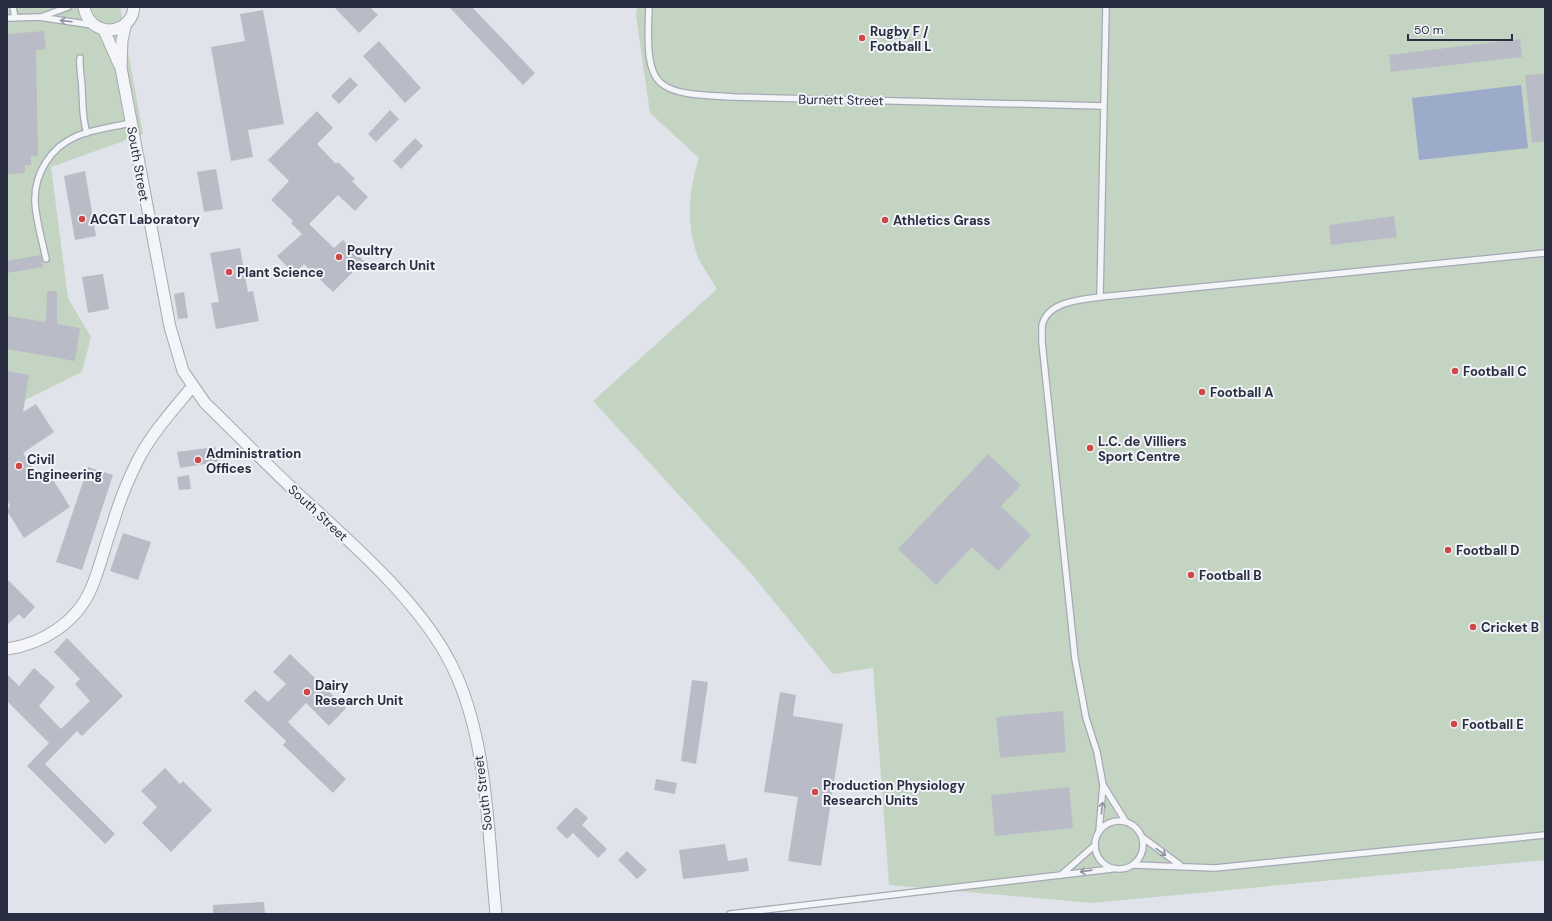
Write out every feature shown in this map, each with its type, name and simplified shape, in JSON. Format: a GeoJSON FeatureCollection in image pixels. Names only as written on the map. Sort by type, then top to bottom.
{"type":"FeatureCollection","features":[{"type":"Feature","properties":{"kind":"street"},"geometry":{"type":"LineString","coordinates":[[84,7],[88,19],[93,25],[104,30],[116,29],[126,23]]}},
{"type":"Feature","properties":{"kind":"street","name":"South Street"},"geometry":{"type":"LineString","coordinates":[[134,7],[131,18],[126,23],[122,40],[121,68],[170,327],[178,357],[192,387],[205,403],[408,601],[448,660],[464,698],[474,728],[478,750],[496,914]]}},
{"type":"Feature","properties":{"kind":"street","name":"South Street"},"geometry":{"type":"LineString","coordinates":[[104,30],[121,68]]}},
{"type":"Feature","properties":{"kind":"street"},"geometry":{"type":"LineString","coordinates":[[7,649],[31,644],[42,639],[64,623],[82,604],[90,589],[113,521],[137,462],[146,446],[162,424],[192,387]]}},
{"type":"Feature","properties":{"kind":"lane"},"geometry":{"type":"LineString","coordinates":[[13,7],[15,18]]}},
{"type":"Feature","properties":{"kind":"lane"},"geometry":{"type":"LineString","coordinates":[[39,17],[68,7]]}},
{"type":"Feature","properties":{"kind":"lane","name":"Burnett Street"},"geometry":{"type":"LineString","coordinates":[[649,7],[647,44],[650,67],[661,84],[674,92],[692,95],[735,97],[1103,106]]}},
{"type":"Feature","properties":{"kind":"lane"},"geometry":{"type":"LineString","coordinates":[[1100,297],[1106,7]]}},
{"type":"Feature","properties":{"kind":"lane"},"geometry":{"type":"LineString","coordinates":[[7,18],[39,17],[93,25]]}},
{"type":"Feature","properties":{"kind":"lane"},"geometry":{"type":"LineString","coordinates":[[80,58],[79,68],[82,92],[82,109],[87,133]]}},
{"type":"Feature","properties":{"kind":"lane"},"geometry":{"type":"LineString","coordinates":[[46,259],[35,202],[37,180],[40,172],[56,150],[78,136],[131,123]]}},
{"type":"Feature","properties":{"kind":"lane"},"geometry":{"type":"LineString","coordinates":[[1061,876],[1094,846],[1099,831],[1103,785],[1097,752],[1086,718],[1076,659],[1042,342],[1042,325],[1047,316],[1055,308],[1062,304],[1100,297],[1545,253]]}},
{"type":"Feature","properties":{"kind":"lane"},"geometry":{"type":"LineString","coordinates":[[1103,785],[1126,822]]}},
{"type":"Feature","properties":{"kind":"lane"},"geometry":{"type":"LineString","coordinates":[[1099,831],[1111,822],[1126,822],[1133,825],[1142,837],[1180,865]]}},
{"type":"Feature","properties":{"kind":"lane"},"geometry":{"type":"LineString","coordinates":[[730,914],[1112,869],[1119,870],[1134,865],[1180,865],[1215,868],[1545,835]]}},
{"type":"Feature","properties":{"kind":"lane"},"geometry":{"type":"LineString","coordinates":[[1134,865],[1142,852],[1142,837]]}},
{"type":"Feature","properties":{"kind":"lane"},"geometry":{"type":"LineString","coordinates":[[1094,846],[1099,860],[1112,869]]}},
{"type":"Feature","properties":{"kind":"green space"},"geometry":{"type":"Polygon","coordinates":[[[7,7],[120,7],[143,134],[51,167],[68,298],[91,337],[82,372],[7,409],[7,7]]]}},
{"type":"Feature","properties":{"kind":"green space","name":"L.C. de Villiers Sport Centre"},"geometry":{"type":"Polygon","coordinates":[[[637,7],[1545,7],[1545,860],[1092,903],[889,885],[873,668],[833,674],[754,577],[593,401],[717,289],[698,257],[691,228],[691,193],[699,158],[650,113],[636,16],[637,7]]]}},
{"type":"Feature","properties":{"kind":"water"},"geometry":{"type":"Polygon","coordinates":[[[1521,85],[1528,148],[1419,160],[1412,98],[1521,85]]]}},
{"type":"Feature","properties":{"kind":"building"},"geometry":{"type":"Polygon","coordinates":[[[334,7],[370,7],[378,15],[359,33],[334,7]]]}},
{"type":"Feature","properties":{"kind":"building"},"geometry":{"type":"Polygon","coordinates":[[[449,7],[472,7],[535,73],[523,85],[449,7]]]}},
{"type":"Feature","properties":{"kind":"building"},"geometry":{"type":"Polygon","coordinates":[[[263,10],[284,124],[248,130],[253,157],[231,161],[211,47],[245,41],[240,14],[263,10]]]}},
{"type":"Feature","properties":{"kind":"building"},"geometry":{"type":"Polygon","coordinates":[[[44,31],[46,49],[36,50],[38,156],[31,156],[31,165],[25,165],[25,173],[7,174],[7,34],[44,31]]]}},
{"type":"Feature","properties":{"kind":"building"},"geometry":{"type":"Polygon","coordinates":[[[1520,39],[1522,57],[1391,72],[1389,55],[1520,39]]]}},
{"type":"Feature","properties":{"kind":"building"},"geometry":{"type":"Polygon","coordinates":[[[379,41],[421,88],[405,103],[363,56],[379,41]]]}},
{"type":"Feature","properties":{"kind":"building"},"geometry":{"type":"Polygon","coordinates":[[[1545,74],[1545,141],[1532,143],[1525,75],[1545,74]]]}},
{"type":"Feature","properties":{"kind":"building"},"geometry":{"type":"Polygon","coordinates":[[[350,77],[358,85],[339,104],[331,96],[350,77]]]}},
{"type":"Feature","properties":{"kind":"building"},"geometry":{"type":"Polygon","coordinates":[[[390,110],[399,119],[376,142],[368,134],[390,110]]]}},
{"type":"Feature","properties":{"kind":"building"},"geometry":{"type":"Polygon","coordinates":[[[317,111],[333,128],[317,144],[336,164],[338,162],[355,179],[352,181],[368,197],[355,211],[338,195],[309,224],[334,248],[343,240],[364,261],[333,292],[304,264],[294,274],[277,256],[302,234],[291,223],[293,221],[271,200],[289,181],[268,160],[317,111]]]}},
{"type":"Feature","properties":{"kind":"building"},"geometry":{"type":"Polygon","coordinates":[[[415,138],[423,146],[401,169],[393,161],[415,138]]]}},
{"type":"Feature","properties":{"kind":"building"},"geometry":{"type":"Polygon","coordinates":[[[216,169],[223,209],[204,212],[197,172],[216,169]]]}},
{"type":"Feature","properties":{"kind":"building"},"geometry":{"type":"Polygon","coordinates":[[[85,171],[96,236],[75,240],[64,176],[85,171]]]}},
{"type":"Feature","properties":{"kind":"building"},"geometry":{"type":"Polygon","coordinates":[[[1394,216],[1397,237],[1331,245],[1329,225],[1394,216]]]}},
{"type":"Feature","properties":{"kind":"building","name":"Plant Science"},"geometry":{"type":"Polygon","coordinates":[[[240,248],[248,292],[253,291],[259,321],[216,329],[211,303],[219,302],[210,253],[240,248]]]}},
{"type":"Feature","properties":{"kind":"building"},"geometry":{"type":"Polygon","coordinates":[[[41,255],[43,267],[7,273],[7,261],[41,255]]]}},
{"type":"Feature","properties":{"kind":"building"},"geometry":{"type":"Polygon","coordinates":[[[103,274],[109,309],[88,313],[82,277],[103,274]]]}},
{"type":"Feature","properties":{"kind":"building"},"geometry":{"type":"Polygon","coordinates":[[[47,291],[57,291],[57,324],[80,328],[75,361],[7,349],[7,316],[46,322],[47,291]]]}},
{"type":"Feature","properties":{"kind":"building"},"geometry":{"type":"Polygon","coordinates":[[[184,292],[188,318],[178,319],[174,294],[184,292]]]}},
{"type":"Feature","properties":{"kind":"building","name":"Civil Engineering"},"geometry":{"type":"Polygon","coordinates":[[[7,371],[29,375],[23,412],[36,404],[54,432],[23,453],[44,484],[52,478],[70,507],[24,538],[7,511],[10,505],[7,501],[7,371]]]}},
{"type":"Feature","properties":{"kind":"building","name":"Administration Offices"},"geometry":{"type":"Polygon","coordinates":[[[215,447],[218,462],[180,468],[177,452],[215,447]]]}},
{"type":"Feature","properties":{"kind":"building"},"geometry":{"type":"Polygon","coordinates":[[[988,454],[1021,485],[1001,506],[1031,535],[998,571],[972,547],[936,585],[898,549],[988,454]]]}},
{"type":"Feature","properties":{"kind":"building"},"geometry":{"type":"Polygon","coordinates":[[[88,467],[113,475],[82,570],[56,562],[88,467]]]}},
{"type":"Feature","properties":{"kind":"building"},"geometry":{"type":"Polygon","coordinates":[[[189,475],[191,489],[179,490],[177,477],[189,475]]]}},
{"type":"Feature","properties":{"kind":"building"},"geometry":{"type":"Polygon","coordinates":[[[123,533],[151,542],[138,580],[110,571],[123,533]]]}},
{"type":"Feature","properties":{"kind":"building"},"geometry":{"type":"Polygon","coordinates":[[[7,579],[35,607],[24,619],[19,614],[7,625],[7,579]]]}},
{"type":"Feature","properties":{"kind":"building"},"geometry":{"type":"Polygon","coordinates":[[[67,638],[123,696],[82,736],[77,731],[45,764],[115,834],[105,844],[27,766],[49,743],[7,701],[7,674],[19,686],[34,668],[55,687],[39,706],[61,729],[90,701],[75,684],[80,679],[54,652],[67,638]]]}},
{"type":"Feature","properties":{"kind":"building","name":"Dairy Research Unit"},"geometry":{"type":"Polygon","coordinates":[[[290,654],[346,708],[329,726],[306,703],[288,722],[346,779],[333,793],[283,745],[286,741],[244,701],[255,690],[268,702],[286,684],[273,672],[290,654]]]}},
{"type":"Feature","properties":{"kind":"building"},"geometry":{"type":"Polygon","coordinates":[[[692,680],[708,682],[696,764],[681,761],[692,680]]]}},
{"type":"Feature","properties":{"kind":"building","name":"Production Physiology Research Units"},"geometry":{"type":"Polygon","coordinates":[[[780,692],[796,695],[793,716],[843,724],[821,866],[788,861],[798,797],[764,792],[780,692]]]}},
{"type":"Feature","properties":{"kind":"building"},"geometry":{"type":"Polygon","coordinates":[[[1063,711],[1066,752],[1000,758],[996,717],[1063,711]]]}},
{"type":"Feature","properties":{"kind":"building"},"geometry":{"type":"Polygon","coordinates":[[[165,768],[180,784],[183,781],[212,810],[171,852],[142,823],[157,807],[141,791],[165,768]]]}},
{"type":"Feature","properties":{"kind":"building"},"geometry":{"type":"Polygon","coordinates":[[[656,779],[677,783],[675,794],[654,790],[656,779]]]}},
{"type":"Feature","properties":{"kind":"building"},"geometry":{"type":"Polygon","coordinates":[[[1069,787],[1073,828],[995,836],[991,795],[1069,787]]]}},
{"type":"Feature","properties":{"kind":"building"},"geometry":{"type":"Polygon","coordinates":[[[576,807],[588,818],[582,825],[607,849],[598,858],[573,833],[567,839],[556,828],[576,807]]]}},
{"type":"Feature","properties":{"kind":"building"},"geometry":{"type":"Polygon","coordinates":[[[725,844],[728,861],[747,858],[749,871],[683,879],[679,850],[725,844]]]}},
{"type":"Feature","properties":{"kind":"building"},"geometry":{"type":"Polygon","coordinates":[[[627,851],[647,870],[637,879],[618,860],[627,851]]]}},
{"type":"Feature","properties":{"kind":"building"},"geometry":{"type":"Polygon","coordinates":[[[264,902],[265,914],[213,914],[213,905],[264,902]]]}},
{"type":"Feature","properties":{"kind":"place","name":"Rugby F / Football L"},"geometry":{"type":"Point","coordinates":[862,38]}},
{"type":"Feature","properties":{"kind":"place","name":"ACGT Laboratory"},"geometry":{"type":"Point","coordinates":[82,219]}},
{"type":"Feature","properties":{"kind":"place","name":"Athletics Grass"},"geometry":{"type":"Point","coordinates":[885,220]}},
{"type":"Feature","properties":{"kind":"place","name":"Poultry Research Unit"},"geometry":{"type":"Point","coordinates":[339,257]}},
{"type":"Feature","properties":{"kind":"place","name":"Plant Science"},"geometry":{"type":"Point","coordinates":[229,272]}},
{"type":"Feature","properties":{"kind":"place","name":"Football C"},"geometry":{"type":"Point","coordinates":[1455,371]}},
{"type":"Feature","properties":{"kind":"place","name":"Football A"},"geometry":{"type":"Point","coordinates":[1202,392]}},
{"type":"Feature","properties":{"kind":"place","name":"L.C. de Villiers Sport Centre"},"geometry":{"type":"Point","coordinates":[1090,448]}},
{"type":"Feature","properties":{"kind":"place","name":"Administration Offices"},"geometry":{"type":"Point","coordinates":[198,460]}},
{"type":"Feature","properties":{"kind":"place","name":"Civil Engineering"},"geometry":{"type":"Point","coordinates":[19,466]}},
{"type":"Feature","properties":{"kind":"place","name":"Football D"},"geometry":{"type":"Point","coordinates":[1448,550]}},
{"type":"Feature","properties":{"kind":"place","name":"Football B"},"geometry":{"type":"Point","coordinates":[1191,575]}},
{"type":"Feature","properties":{"kind":"place","name":"Cricket B"},"geometry":{"type":"Point","coordinates":[1473,627]}},
{"type":"Feature","properties":{"kind":"place","name":"Dairy Research Unit"},"geometry":{"type":"Point","coordinates":[307,692]}},
{"type":"Feature","properties":{"kind":"place","name":"Football E"},"geometry":{"type":"Point","coordinates":[1454,724]}},
{"type":"Feature","properties":{"kind":"place","name":"Production Physiology Research Units"},"geometry":{"type":"Point","coordinates":[815,792]}}]}
